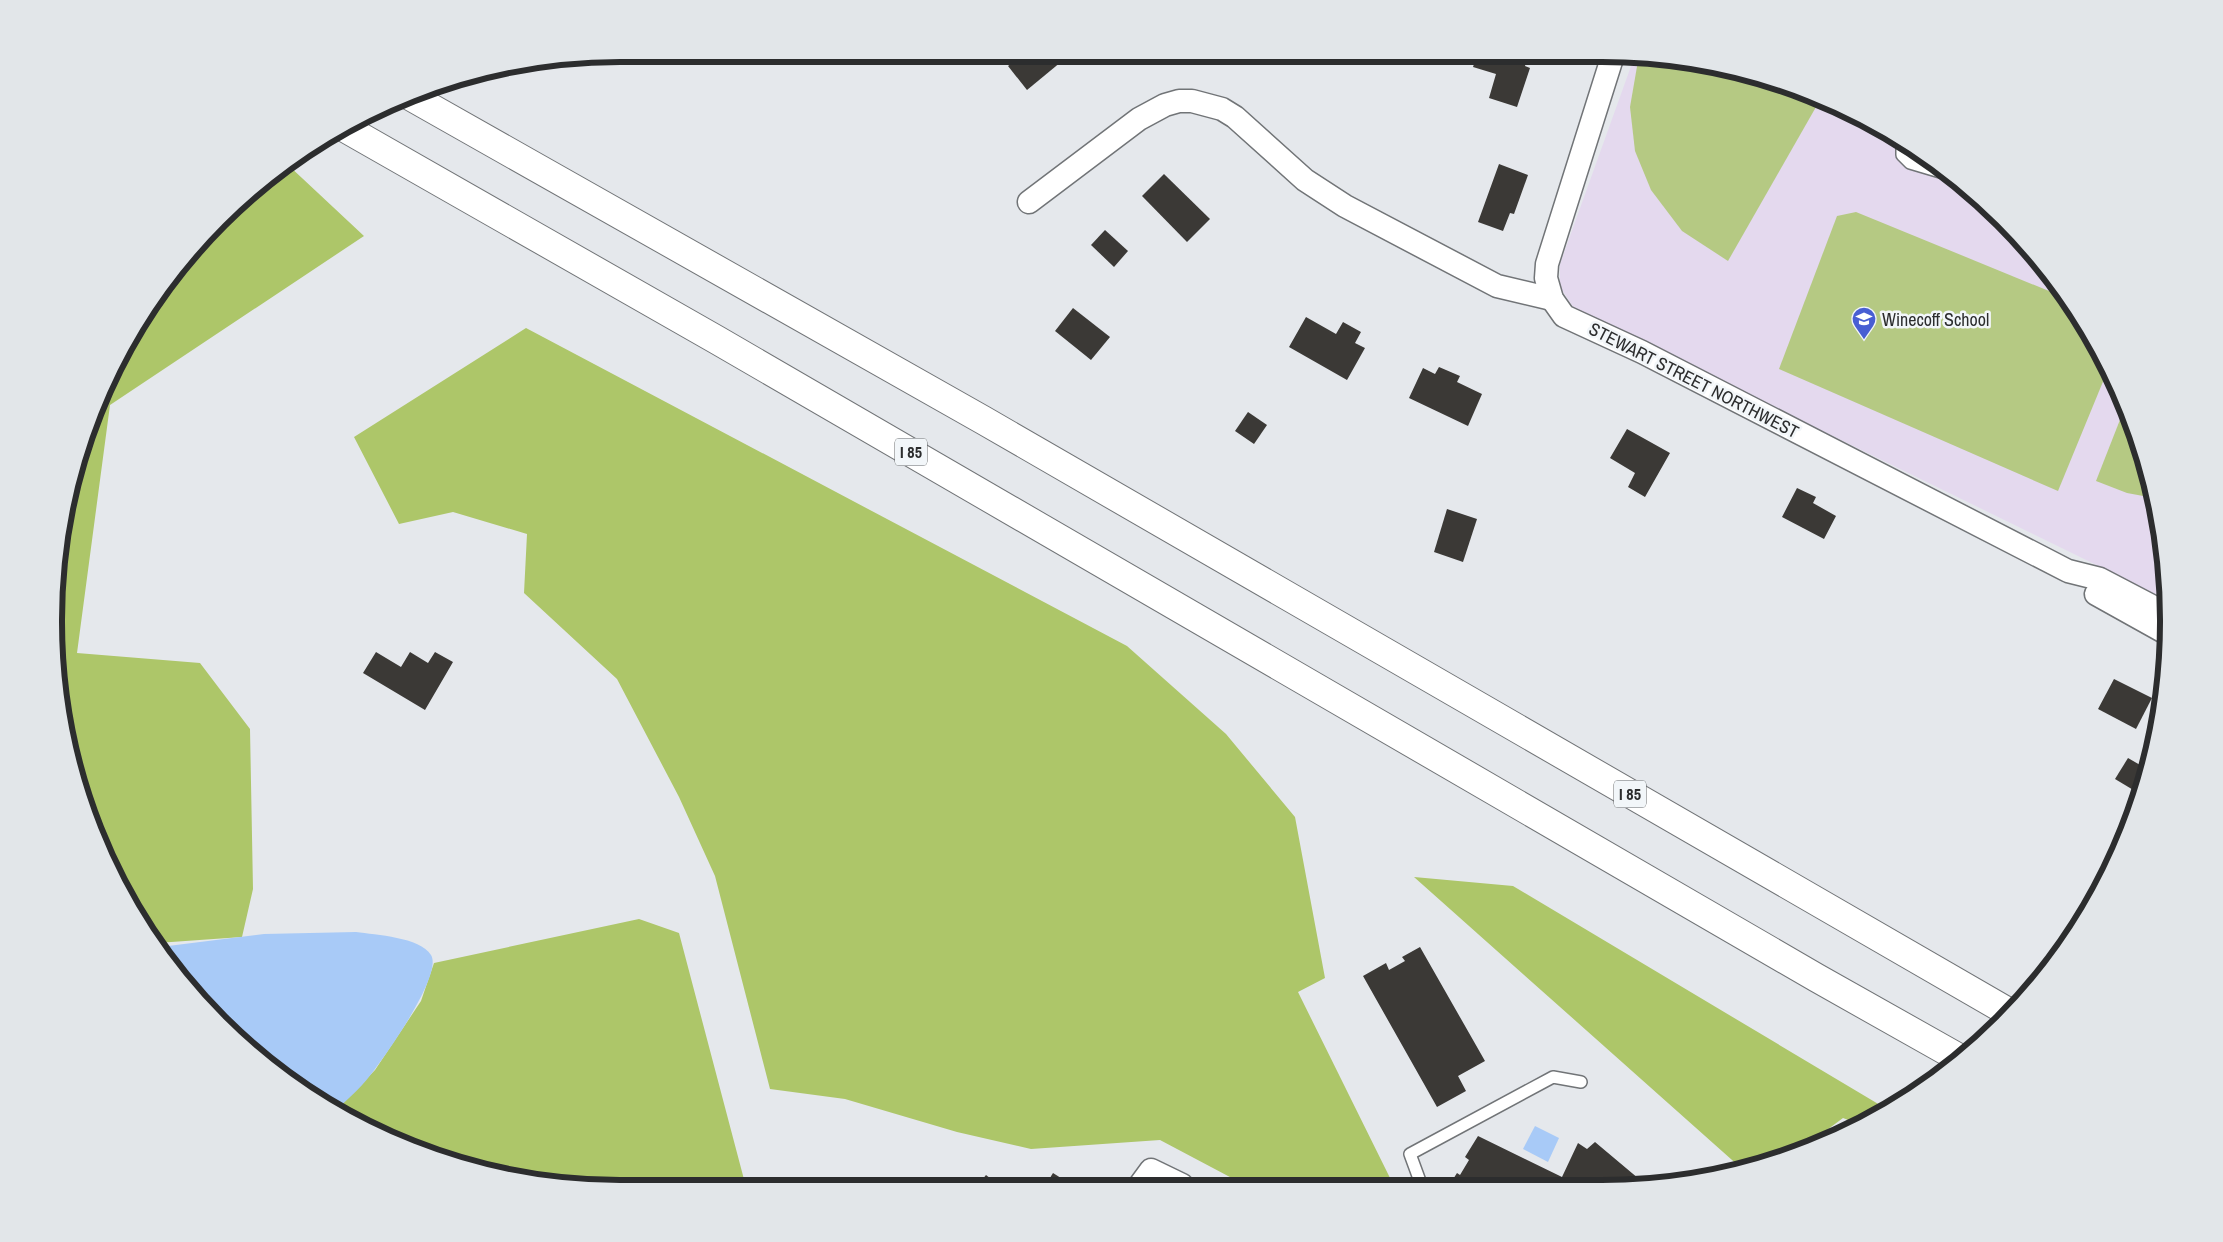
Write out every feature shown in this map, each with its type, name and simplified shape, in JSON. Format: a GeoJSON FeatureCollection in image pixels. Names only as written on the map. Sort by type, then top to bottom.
{"type":"FeatureCollection","features":[{"type":"Feature","properties":{"kind":"highway","name":"I 85"},"geometry":{"type":"LineString","coordinates":[[418,101],[983,420],[2003,1010]]}},
{"type":"Feature","properties":{"kind":"highway","name":"I 85"},"geometry":{"type":"LineString","coordinates":[[352,132],[718,340],[1817,978],[1953,1055]]}},
{"type":"Feature","properties":{"kind":"highway"},"geometry":{"type":"LineString","coordinates":[[1817,978],[1944,1062]]}},
{"type":"Feature","properties":{"kind":"street","name":"STEWART STREET NORTHWEST"},"geometry":{"type":"LineString","coordinates":[[1611,62],[1547,264],[1546,278],[1552,299],[1564,316],[1642,352],[2068,571],[2092,591],[2160,629]]}},
{"type":"Feature","properties":{"kind":"street"},"geometry":{"type":"LineString","coordinates":[[1028,202],[1139,119],[1165,105],[1179,101],[1192,101],[1222,109],[1236,117],[1305,180],[1345,206],[1497,286],[1552,299]]}},
{"type":"Feature","properties":{"kind":"street","name":"STEWART STREET NORTHWEST"},"geometry":{"type":"LineString","coordinates":[[2068,571],[2100,579],[2160,610]]}},
{"type":"Feature","properties":{"kind":"lane"},"geometry":{"type":"LineString","coordinates":[[1902,151],[1902,155],[1910,163],[1928,168]]}},
{"type":"Feature","properties":{"kind":"lane"},"geometry":{"type":"LineString","coordinates":[[1420,1180],[1410,1154],[1553,1077],[1581,1082]]}},
{"type":"Feature","properties":{"kind":"shaded area","name":"Winecoff School"},"geometry":{"type":"Polygon","coordinates":[[[1632,64],[1675,67],[1711,73],[1782,92],[1849,120],[1881,137],[1942,178],[1997,226],[2045,281],[2086,342],[2118,407],[2131,441],[2150,512],[2156,548],[2159,596],[1575,310],[1560,287],[1560,264],[1632,64]]]}},
{"type":"Feature","properties":{"kind":"green space"},"geometry":{"type":"Polygon","coordinates":[[[1637,64],[1675,67],[1711,73],[1782,92],[1815,105],[1816,107],[1728,261],[1682,231],[1651,190],[1635,151],[1630,107],[1637,64]]]}},
{"type":"Feature","properties":{"kind":"green space"},"geometry":{"type":"Polygon","coordinates":[[[293,170],[364,236],[110,405],[77,653],[200,663],[250,729],[253,889],[242,937],[165,942],[137,900],[120,868],[92,801],[73,730],[64,658],[62,621],[64,584],[73,512],[92,441],[120,374],[137,342],[178,281],[201,253],[253,201],[293,170]]]}},
{"type":"Feature","properties":{"kind":"green space"},"geometry":{"type":"Polygon","coordinates":[[[1856,212],[2053,293],[2086,342],[2105,378],[2058,491],[1779,369],[1837,216],[1856,212]]]}},
{"type":"Feature","properties":{"kind":"green space"},"geometry":{"type":"Polygon","coordinates":[[[526,328],[1127,646],[1226,734],[1295,817],[1325,978],[1298,992],[1391,1180],[1236,1180],[1160,1140],[1031,1149],[957,1132],[845,1099],[770,1089],[715,876],[679,797],[617,679],[524,593],[527,534],[453,512],[399,524],[354,437],[526,328]]]}},
{"type":"Feature","properties":{"kind":"green space"},"geometry":{"type":"Polygon","coordinates":[[[2121,416],[2131,441],[2146,497],[2127,493],[2096,481],[2121,416]]]}},
{"type":"Feature","properties":{"kind":"green space"},"geometry":{"type":"Polygon","coordinates":[[[1414,877],[1513,886],[1880,1105],[1851,1121],[1843,1118],[1816,1137],[1782,1150],[1735,1163],[1414,877]]]}},
{"type":"Feature","properties":{"kind":"green space"},"geometry":{"type":"Polygon","coordinates":[[[639,919],[679,933],[744,1180],[621,1180],[548,1175],[512,1169],[441,1150],[374,1122],[341,1105],[375,1070],[421,1001],[434,963],[639,919]]]}},
{"type":"Feature","properties":{"kind":"water"},"geometry":{"type":"Polygon","coordinates":[[[356,932],[408,941],[417,944],[431,955],[433,965],[429,978],[412,1013],[382,1060],[366,1080],[342,1105],[281,1064],[253,1041],[201,989],[168,946],[264,934],[356,932]]]}},
{"type":"Feature","properties":{"kind":"water"},"geometry":{"type":"Polygon","coordinates":[[[1535,1126],[1559,1138],[1548,1162],[1523,1149],[1535,1126]]]}},
{"type":"Feature","properties":{"kind":"building"},"geometry":{"type":"Polygon","coordinates":[[[1013,62],[1061,62],[1027,90],[1008,66],[1013,62]]]}},
{"type":"Feature","properties":{"kind":"building"},"geometry":{"type":"Polygon","coordinates":[[[1475,62],[1526,62],[1525,66],[1530,68],[1517,107],[1489,98],[1496,74],[1473,67],[1475,62]]]}},
{"type":"Feature","properties":{"kind":"building"},"geometry":{"type":"Polygon","coordinates":[[[1499,164],[1528,175],[1514,214],[1510,213],[1503,231],[1478,222],[1499,164]]]}},
{"type":"Feature","properties":{"kind":"building"},"geometry":{"type":"Polygon","coordinates":[[[1164,174],[1210,219],[1187,242],[1142,196],[1164,174]]]}},
{"type":"Feature","properties":{"kind":"building"},"geometry":{"type":"Polygon","coordinates":[[[1105,230],[1128,251],[1114,267],[1091,245],[1105,230]]]}},
{"type":"Feature","properties":{"kind":"building"},"geometry":{"type":"Polygon","coordinates":[[[1073,308],[1110,337],[1091,360],[1055,331],[1073,308]]]}},
{"type":"Feature","properties":{"kind":"building"},"geometry":{"type":"Polygon","coordinates":[[[1306,317],[1336,334],[1343,322],[1361,332],[1355,343],[1365,348],[1347,380],[1289,347],[1306,317]]]}},
{"type":"Feature","properties":{"kind":"building"},"geometry":{"type":"Polygon","coordinates":[[[1439,367],[1460,376],[1457,382],[1482,394],[1468,426],[1409,398],[1423,368],[1435,374],[1439,367]]]}},
{"type":"Feature","properties":{"kind":"building"},"geometry":{"type":"Polygon","coordinates":[[[1248,412],[1267,425],[1254,444],[1235,431],[1248,412]]]}},
{"type":"Feature","properties":{"kind":"building"},"geometry":{"type":"Polygon","coordinates":[[[1627,429],[1670,453],[1645,497],[1628,487],[1635,473],[1610,458],[1627,429]]]}},
{"type":"Feature","properties":{"kind":"building"},"geometry":{"type":"Polygon","coordinates":[[[1797,488],[1816,497],[1813,503],[1836,516],[1824,539],[1782,517],[1797,488]]]}},
{"type":"Feature","properties":{"kind":"building"},"geometry":{"type":"Polygon","coordinates":[[[1447,509],[1477,519],[1463,562],[1434,552],[1447,509]]]}},
{"type":"Feature","properties":{"kind":"building"},"geometry":{"type":"Polygon","coordinates":[[[376,652],[401,667],[410,652],[428,663],[435,652],[453,662],[425,710],[363,673],[376,652]]]}},
{"type":"Feature","properties":{"kind":"building"},"geometry":{"type":"Polygon","coordinates":[[[2114,679],[2152,698],[2136,729],[2098,709],[2114,679]]]}},
{"type":"Feature","properties":{"kind":"building"},"geometry":{"type":"Polygon","coordinates":[[[2128,758],[2141,766],[2134,790],[2115,779],[2128,758]]]}},
{"type":"Feature","properties":{"kind":"building"},"geometry":{"type":"Polygon","coordinates":[[[1420,947],[1485,1061],[1458,1076],[1466,1091],[1437,1107],[1363,976],[1386,963],[1389,970],[1405,961],[1402,957],[1420,947]]]}},
{"type":"Feature","properties":{"kind":"building"},"geometry":{"type":"Polygon","coordinates":[[[1478,1136],[1562,1177],[1578,1143],[1587,1149],[1595,1142],[1638,1178],[1602,1180],[1453,1180],[1457,1173],[1460,1175],[1469,1160],[1465,1157],[1478,1136]]]}},
{"type":"Feature","properties":{"kind":"building"},"geometry":{"type":"Polygon","coordinates":[[[1053,1173],[1064,1180],[1049,1180],[1053,1173]]]}},
{"type":"Feature","properties":{"kind":"building"},"geometry":{"type":"Polygon","coordinates":[[[986,1175],[992,1180],[982,1180],[986,1175]]]}},
{"type":"Feature","properties":{"kind":"place","name":"Winecoff School"},"geometry":{"type":"Point","coordinates":[1864,340]}}]}
